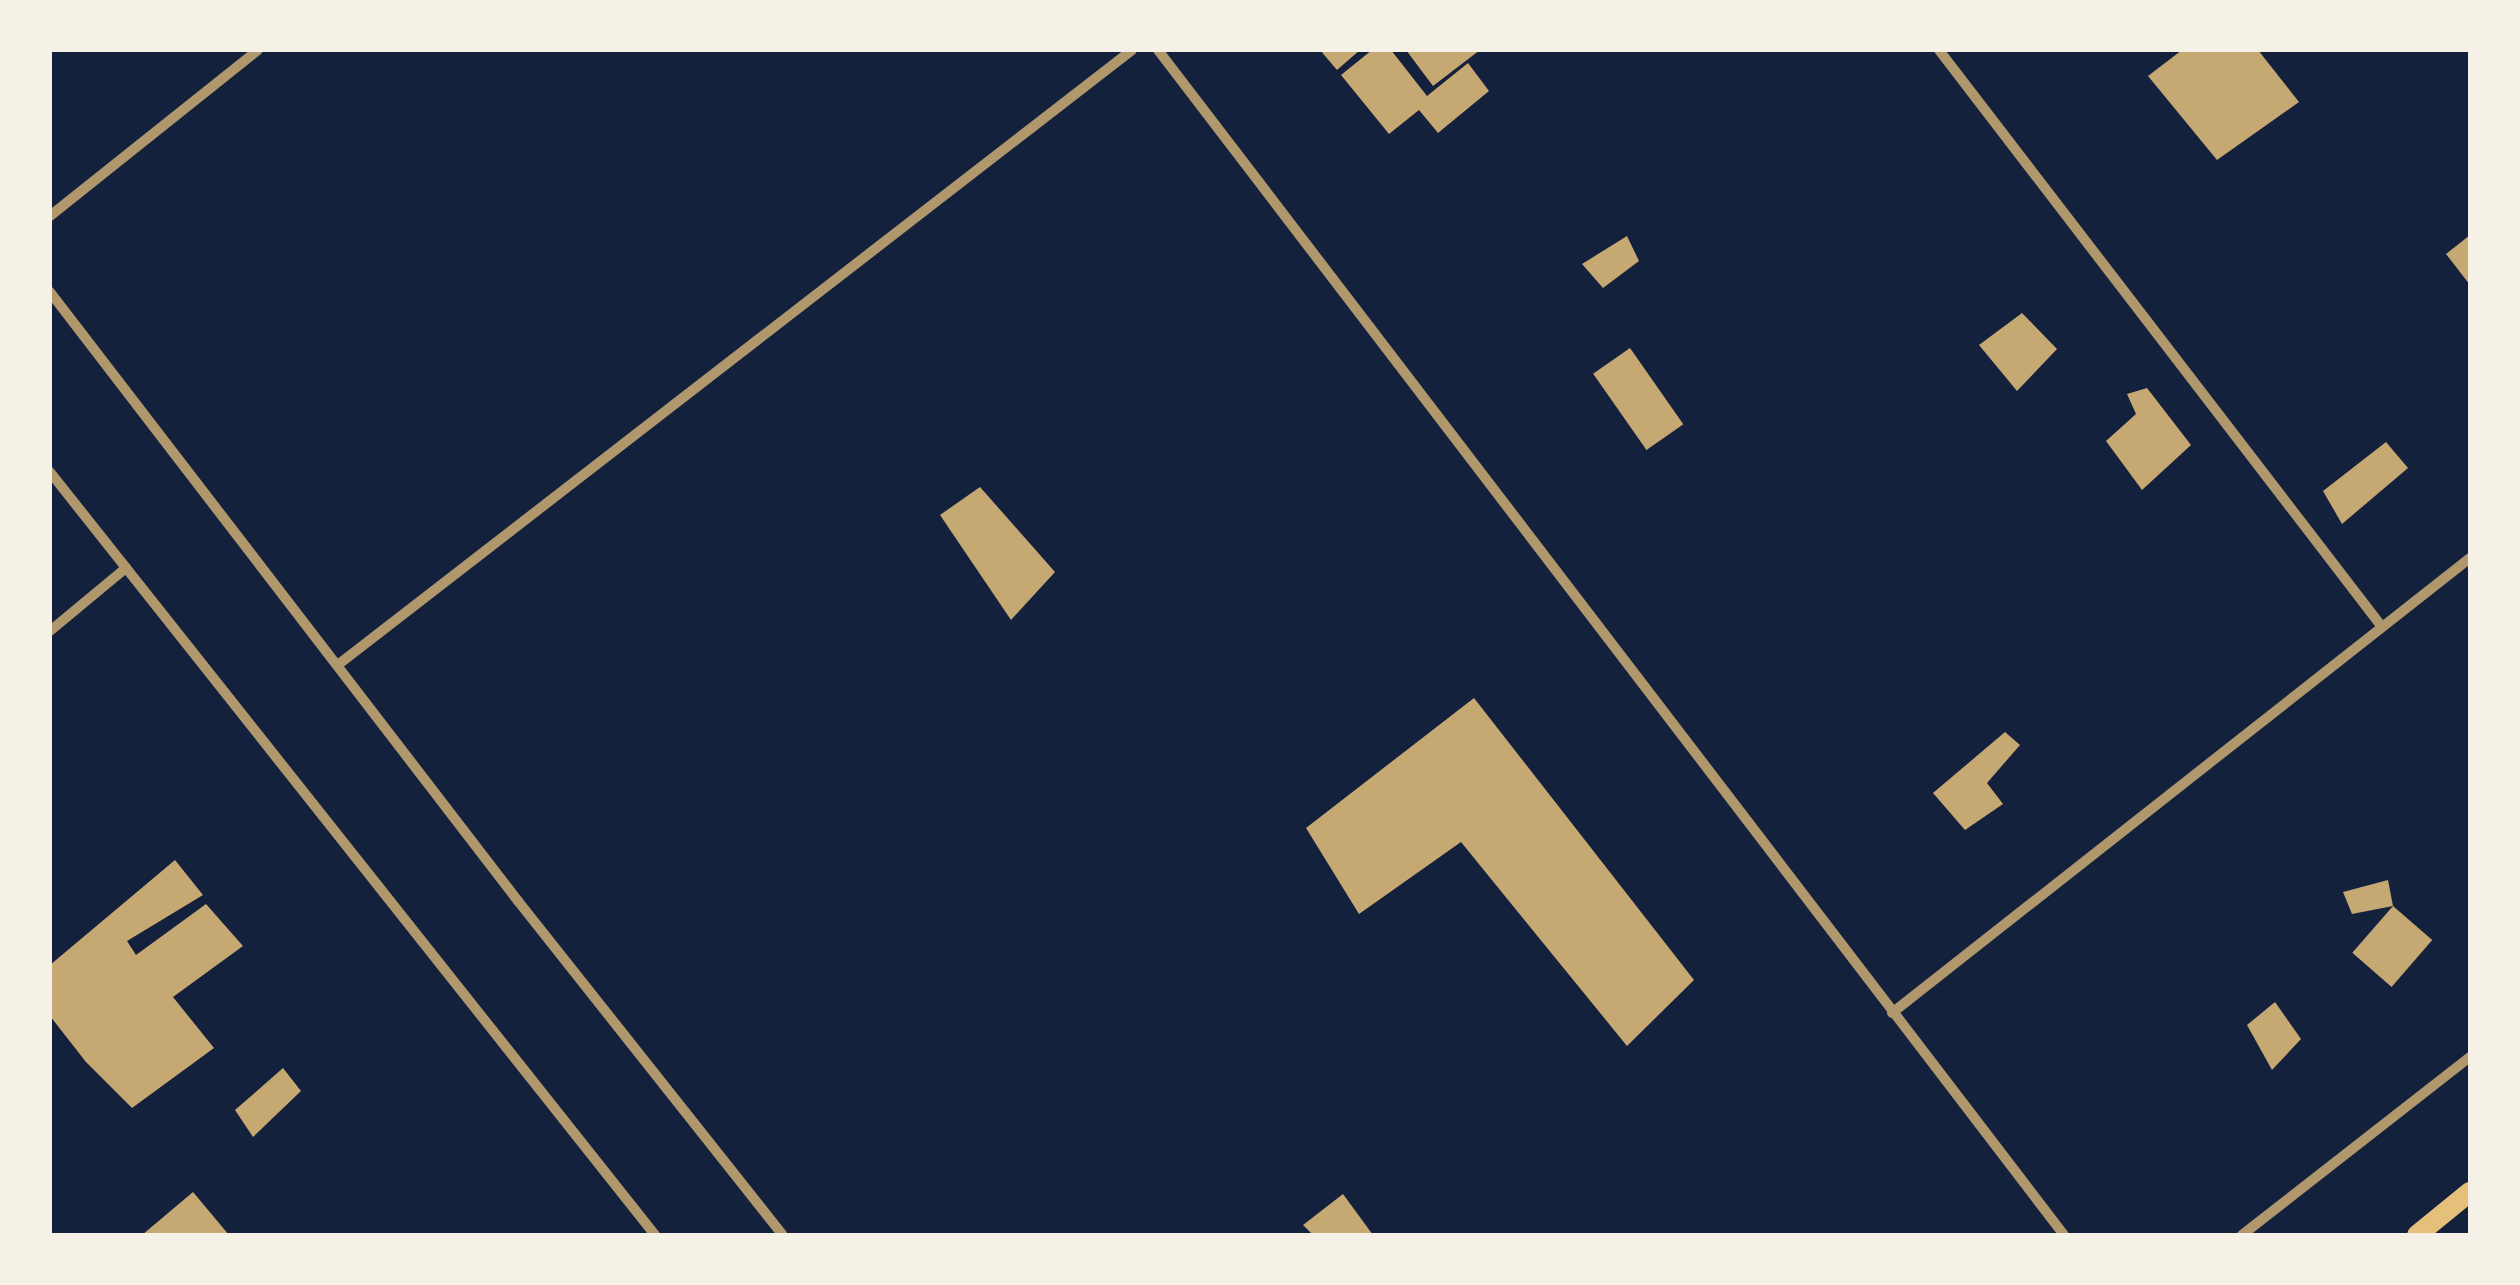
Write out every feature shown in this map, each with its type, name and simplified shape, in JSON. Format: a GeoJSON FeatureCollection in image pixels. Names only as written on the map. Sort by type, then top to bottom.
{"type":"FeatureCollection","features":[{"type":"Feature","properties":{"kind":"main road"},"geometry":{"type":"LineString","coordinates":[[2416,1235],[2470,1192]]}},
{"type":"Feature","properties":{"kind":"street"},"geometry":{"type":"LineString","coordinates":[[50,216],[258,50]]}},
{"type":"Feature","properties":{"kind":"street"},"geometry":{"type":"LineString","coordinates":[[339,664],[1132,50]]}},
{"type":"Feature","properties":{"kind":"street"},"geometry":{"type":"LineString","coordinates":[[1158,50],[2064,1235]]}},
{"type":"Feature","properties":{"kind":"street"},"geometry":{"type":"LineString","coordinates":[[1939,50],[2382,628]]}},
{"type":"Feature","properties":{"kind":"street"},"geometry":{"type":"LineString","coordinates":[[50,292],[518,902],[783,1235]]}},
{"type":"Feature","properties":{"kind":"street"},"geometry":{"type":"LineString","coordinates":[[50,472],[656,1235]]}},
{"type":"Feature","properties":{"kind":"street"},"geometry":{"type":"LineString","coordinates":[[1892,1012],[2470,558]]}},
{"type":"Feature","properties":{"kind":"street"},"geometry":{"type":"LineString","coordinates":[[50,631],[126,568]]}},
{"type":"Feature","properties":{"kind":"street"},"geometry":{"type":"LineString","coordinates":[[2242,1235],[2470,1057]]}},
{"type":"Feature","properties":{"kind":"building"},"geometry":{"type":"Polygon","coordinates":[[[1320,50],[1360,50],[1337,70],[1320,50]]]}},
{"type":"Feature","properties":{"kind":"building"},"geometry":{"type":"Polygon","coordinates":[[[1372,50],[1391,50],[1427,96],[1468,63],[1489,91],[1438,133],[1419,110],[1389,134],[1341,75],[1372,50]]]}},
{"type":"Feature","properties":{"kind":"building"},"geometry":{"type":"Polygon","coordinates":[[[1406,50],[1480,50],[1433,86],[1406,50]]]}},
{"type":"Feature","properties":{"kind":"building"},"geometry":{"type":"Polygon","coordinates":[[[2182,50],[2258,50],[2299,102],[2217,160],[2148,76],[2182,50]]]}},
{"type":"Feature","properties":{"kind":"building"},"geometry":{"type":"Polygon","coordinates":[[[2470,235],[2470,285],[2446,254],[2470,235]]]}},
{"type":"Feature","properties":{"kind":"building"},"geometry":{"type":"Polygon","coordinates":[[[1627,236],[1639,261],[1603,288],[1582,264],[1627,236]]]}},
{"type":"Feature","properties":{"kind":"building"},"geometry":{"type":"Polygon","coordinates":[[[2022,313],[2057,349],[2017,391],[1979,345],[2022,313]]]}},
{"type":"Feature","properties":{"kind":"building"},"geometry":{"type":"Polygon","coordinates":[[[1630,348],[1683,424],[1646,450],[1593,374],[1630,348]]]}},
{"type":"Feature","properties":{"kind":"building"},"geometry":{"type":"Polygon","coordinates":[[[2147,388],[2191,445],[2142,490],[2106,441],[2136,414],[2127,394],[2147,388]]]}},
{"type":"Feature","properties":{"kind":"building"},"geometry":{"type":"Polygon","coordinates":[[[2386,442],[2408,468],[2342,524],[2323,491],[2386,442]]]}},
{"type":"Feature","properties":{"kind":"building"},"geometry":{"type":"Polygon","coordinates":[[[980,487],[1055,572],[1011,620],[940,515],[980,487]]]}},
{"type":"Feature","properties":{"kind":"building"},"geometry":{"type":"Polygon","coordinates":[[[1474,698],[1694,980],[1627,1046],[1461,842],[1359,914],[1306,828],[1474,698]]]}},
{"type":"Feature","properties":{"kind":"building"},"geometry":{"type":"Polygon","coordinates":[[[2005,732],[2020,745],[1987,783],[2003,804],[1965,830],[1933,793],[2005,732]]]}},
{"type":"Feature","properties":{"kind":"building"},"geometry":{"type":"Polygon","coordinates":[[[175,860],[203,895],[127,941],[136,955],[206,904],[243,946],[173,997],[214,1048],[132,1108],[86,1062],[50,1016],[50,965],[175,860]]]}},
{"type":"Feature","properties":{"kind":"building"},"geometry":{"type":"Polygon","coordinates":[[[2388,880],[2393,906],[2352,914],[2343,892],[2388,880]]]}},
{"type":"Feature","properties":{"kind":"building"},"geometry":{"type":"Polygon","coordinates":[[[2393,906],[2432,940],[2392,987],[2352,953],[2393,906]]]}},
{"type":"Feature","properties":{"kind":"building"},"geometry":{"type":"Polygon","coordinates":[[[2275,1002],[2301,1039],[2272,1070],[2247,1025],[2275,1002]]]}},
{"type":"Feature","properties":{"kind":"building"},"geometry":{"type":"Polygon","coordinates":[[[283,1068],[301,1091],[253,1137],[235,1110],[283,1068]]]}},
{"type":"Feature","properties":{"kind":"building"},"geometry":{"type":"Polygon","coordinates":[[[193,1192],[229,1235],[142,1235],[193,1192]]]}},
{"type":"Feature","properties":{"kind":"building"},"geometry":{"type":"Polygon","coordinates":[[[1343,1194],[1373,1235],[1313,1235],[1303,1225],[1343,1194]]]}}]}
